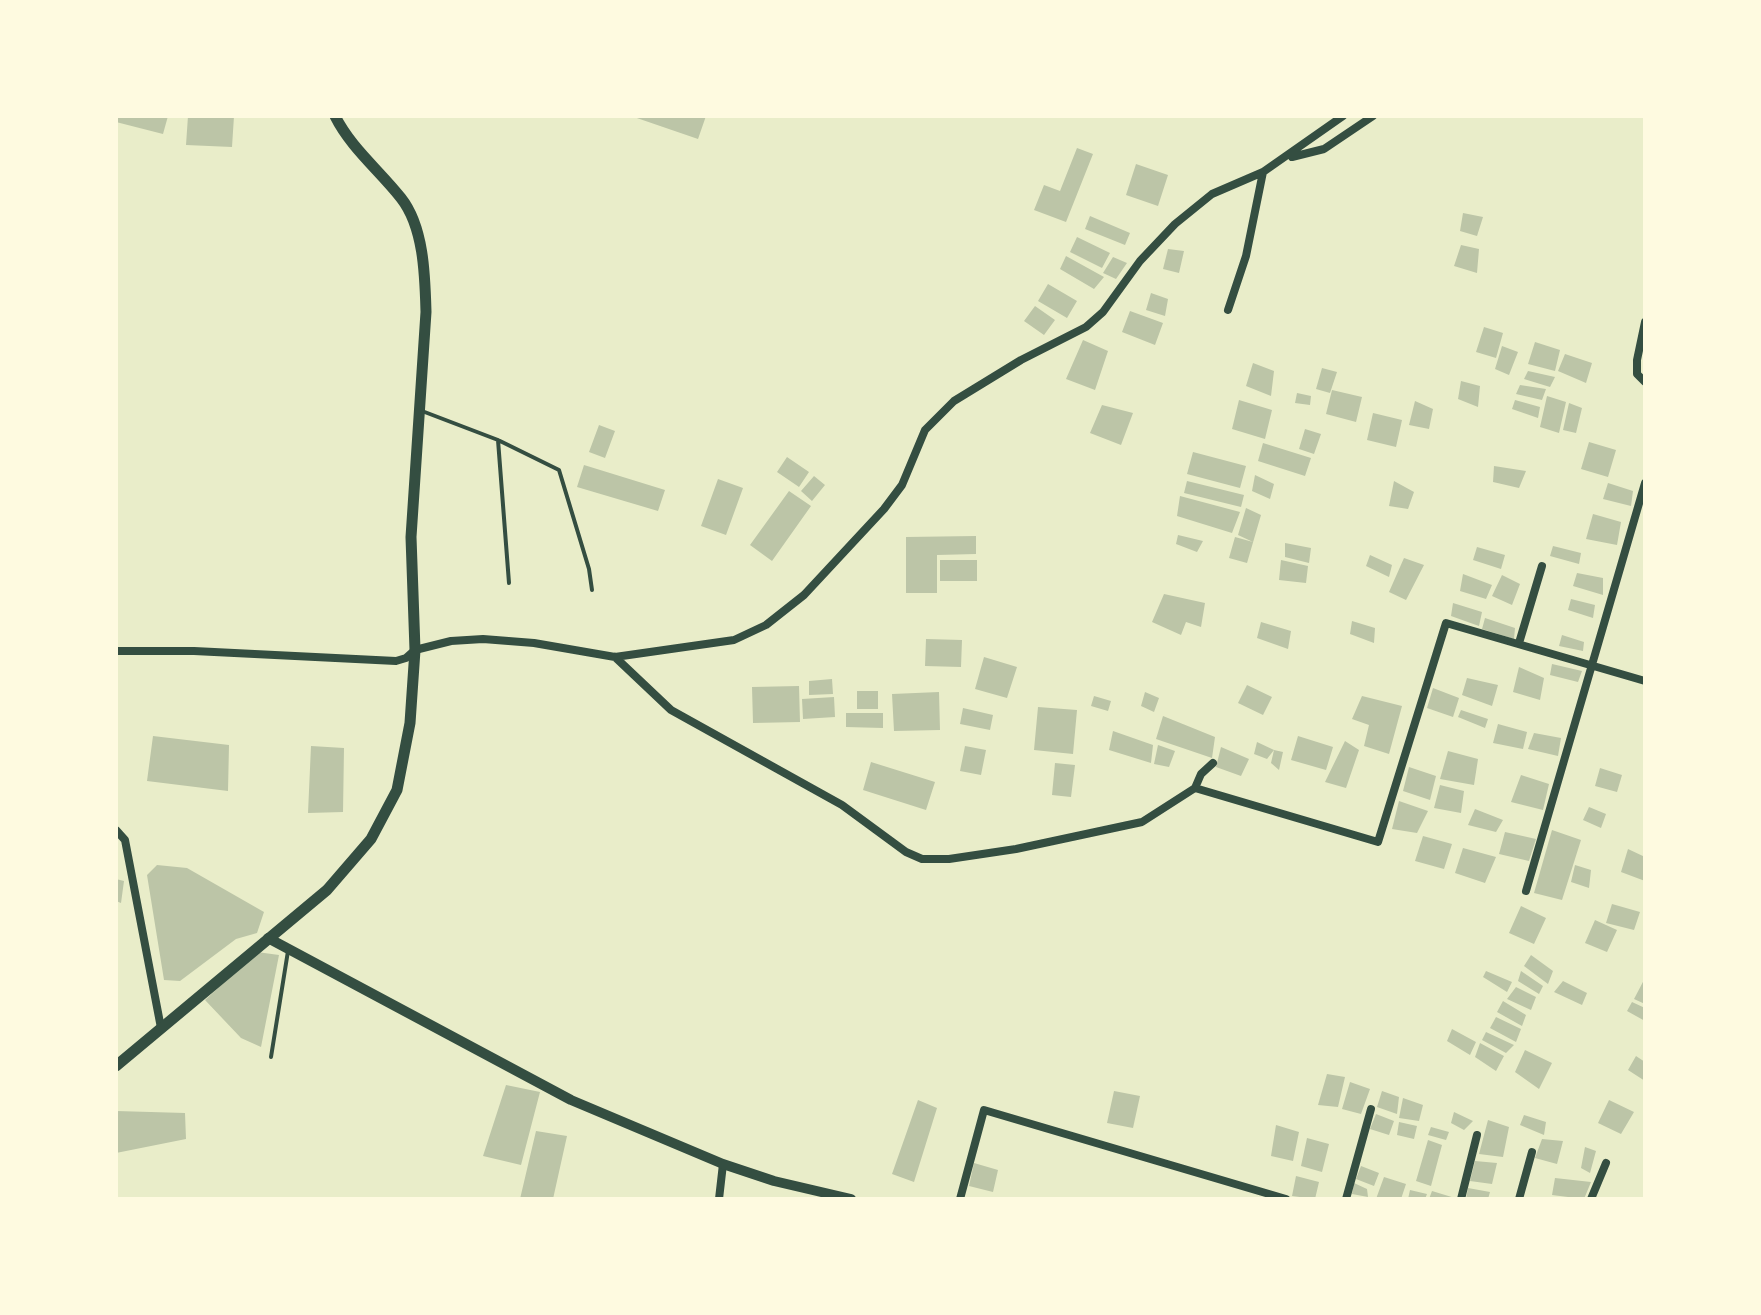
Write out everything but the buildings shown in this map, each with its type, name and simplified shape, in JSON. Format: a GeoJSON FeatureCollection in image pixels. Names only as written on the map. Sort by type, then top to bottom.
{"type":"FeatureCollection","features":[{"type":"Feature","properties":{"kind":"main road"},"geometry":{"type":"LineString","coordinates":[[116,1066],[327,890],[371,839],[397,790],[410,723],[415,650],[411,537],[426,312],[425,285],[413,220],[403,200],[343,133],[335,116]]}},
{"type":"Feature","properties":{"kind":"street"},"geometry":{"type":"LineString","coordinates":[[116,651],[194,651],[396,661],[406,658],[415,650],[451,641],[483,639],[534,643],[615,657],[734,640],[766,625],[804,595],[884,509],[902,485],[925,430],[954,401],[1021,360],[1086,327],[1103,312],[1140,261],[1175,224],[1212,194],[1263,172],[1343,116]]}},
{"type":"Feature","properties":{"kind":"street"},"geometry":{"type":"LineString","coordinates":[[1283,160],[1324,149],[1373,116]]}},
{"type":"Feature","properties":{"kind":"street"},"geometry":{"type":"LineString","coordinates":[[1228,310],[1246,256],[1263,172]]}},
{"type":"Feature","properties":{"kind":"street"},"geometry":{"type":"LineString","coordinates":[[1645,322],[1637,374],[1645,382]]}},
{"type":"Feature","properties":{"kind":"street"},"geometry":{"type":"LineString","coordinates":[[1526,891],[1645,483]]}},
{"type":"Feature","properties":{"kind":"street"},"geometry":{"type":"LineString","coordinates":[[1519,643],[1542,566]]}},
{"type":"Feature","properties":{"kind":"street"},"geometry":{"type":"LineString","coordinates":[[1195,788],[1378,842],[1446,623],[1645,681]]}},
{"type":"Feature","properties":{"kind":"street"},"geometry":{"type":"LineString","coordinates":[[615,657],[671,710],[842,805],[906,852],[922,859],[949,859],[1016,849],[1142,822],[1195,788],[1201,774],[1213,763]]}},
{"type":"Feature","properties":{"kind":"street"},"geometry":{"type":"LineString","coordinates":[[116,830],[125,840],[161,1028]]}},
{"type":"Feature","properties":{"kind":"street"},"geometry":{"type":"LineString","coordinates":[[268,938],[571,1100],[723,1164],[774,1181],[851,1199]]}},
{"type":"Feature","properties":{"kind":"street"},"geometry":{"type":"LineString","coordinates":[[1346,1199],[1371,1109]]}},
{"type":"Feature","properties":{"kind":"street"},"geometry":{"type":"LineString","coordinates":[[960,1199],[984,1110],[1286,1199]]}},
{"type":"Feature","properties":{"kind":"street"},"geometry":{"type":"LineString","coordinates":[[1461,1199],[1477,1135]]}},
{"type":"Feature","properties":{"kind":"street"},"geometry":{"type":"LineString","coordinates":[[1519,1199],[1532,1152]]}},
{"type":"Feature","properties":{"kind":"street"},"geometry":{"type":"LineString","coordinates":[[1591,1199],[1606,1163]]}},
{"type":"Feature","properties":{"kind":"street"},"geometry":{"type":"LineString","coordinates":[[719,1199],[723,1164]]}},
{"type":"Feature","properties":{"kind":"lane"},"geometry":{"type":"LineString","coordinates":[[420,411],[498,440],[559,470],[589,569],[592,590]]}},
{"type":"Feature","properties":{"kind":"lane"},"geometry":{"type":"LineString","coordinates":[[498,440],[509,583]]}},
{"type":"Feature","properties":{"kind":"lane"},"geometry":{"type":"LineString","coordinates":[[271,1057],[288,949]]}},
{"type":"Feature","properties":{"kind":"lane"},"geometry":{"type":"LineString","coordinates":[[1063,1199],[1073,1199]]}}]}
